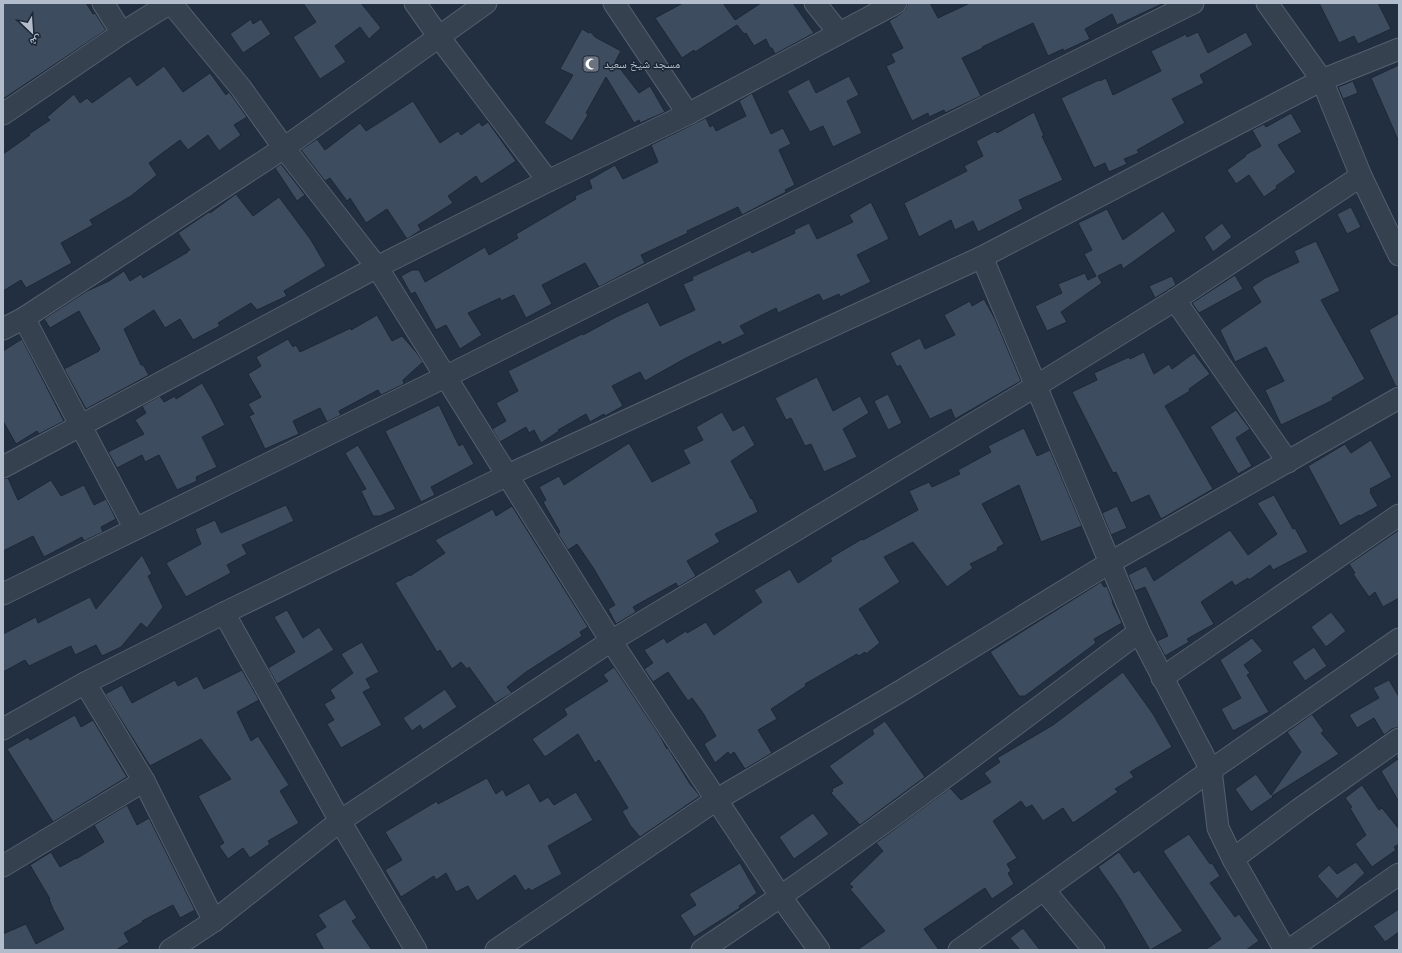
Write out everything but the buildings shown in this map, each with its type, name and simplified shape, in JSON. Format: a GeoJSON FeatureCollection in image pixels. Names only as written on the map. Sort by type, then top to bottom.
{"type":"FeatureCollection","features":[{"type":"Feature","properties":{"kind":"street"},"geometry":{"type":"LineString","coordinates":[[103,3],[122,33]]}},
{"type":"Feature","properties":{"kind":"street"},"geometry":{"type":"LineString","coordinates":[[3,114],[122,33],[170,3],[241,88],[284,148],[377,267],[611,641],[781,897],[819,950]]}},
{"type":"Feature","properties":{"kind":"street"},"geometry":{"type":"LineString","coordinates":[[415,3],[548,181]]}},
{"type":"Feature","properties":{"kind":"street"},"geometry":{"type":"LineString","coordinates":[[3,329],[24,318],[284,148],[486,3]]}},
{"type":"Feature","properties":{"kind":"street"},"geometry":{"type":"LineString","coordinates":[[614,3],[688,114]]}},
{"type":"Feature","properties":{"kind":"street"},"geometry":{"type":"LineString","coordinates":[[815,3],[839,33]]}},
{"type":"Feature","properties":{"kind":"street"},"geometry":{"type":"LineString","coordinates":[[3,467],[377,267],[548,181],[688,114],[896,3]]}},
{"type":"Feature","properties":{"kind":"street"},"geometry":{"type":"LineString","coordinates":[[3,594],[445,377],[1193,3]]}},
{"type":"Feature","properties":{"kind":"street"},"geometry":{"type":"LineString","coordinates":[[1267,3],[1322,80],[1361,176],[1399,256]]}},
{"type":"Feature","properties":{"kind":"street"},"geometry":{"type":"LineString","coordinates":[[3,729],[85,683],[224,613],[508,475],[982,257],[1322,80],[1399,48]]}},
{"type":"Feature","properties":{"kind":"street"},"geometry":{"type":"LineString","coordinates":[[170,950],[214,921],[340,821],[611,641],[1036,386],[1175,300],[1361,176]]}},
{"type":"Feature","properties":{"kind":"street"},"geometry":{"type":"LineString","coordinates":[[982,257],[1111,562],[1139,632],[1211,770],[1218,828],[1233,859],[1286,950]]}},
{"type":"Feature","properties":{"kind":"street"},"geometry":{"type":"LineString","coordinates":[[1175,300],[1288,462]]}},
{"type":"Feature","properties":{"kind":"street"},"geometry":{"type":"LineString","coordinates":[[24,318],[135,529]]}},
{"type":"Feature","properties":{"kind":"street"},"geometry":{"type":"LineString","coordinates":[[496,950],[716,800],[894,695],[1111,562],[1399,398]]}},
{"type":"Feature","properties":{"kind":"street"},"geometry":{"type":"LineString","coordinates":[[1162,678],[1399,515]]}},
{"type":"Feature","properties":{"kind":"street"},"geometry":{"type":"LineString","coordinates":[[224,613],[340,821],[416,950]]}},
{"type":"Feature","properties":{"kind":"street"},"geometry":{"type":"LineString","coordinates":[[702,950],[781,897],[952,773],[1139,632]]}},
{"type":"Feature","properties":{"kind":"street"},"geometry":{"type":"LineString","coordinates":[[959,950],[1211,770],[1399,639]]}},
{"type":"Feature","properties":{"kind":"street"},"geometry":{"type":"LineString","coordinates":[[85,683],[144,781],[214,921]]}},
{"type":"Feature","properties":{"kind":"street"},"geometry":{"type":"LineString","coordinates":[[1233,859],[1301,808],[1399,739]]}},
{"type":"Feature","properties":{"kind":"street"},"geometry":{"type":"LineString","coordinates":[[3,866],[144,781]]}},
{"type":"Feature","properties":{"kind":"street"},"geometry":{"type":"LineString","coordinates":[[1289,950],[1399,874]]}},
{"type":"Feature","properties":{"kind":"street"},"geometry":{"type":"LineString","coordinates":[[1044,890],[1094,950]]}},
{"type":"Feature","properties":{"kind":"place","name":"مسجد شيخ سعيد"},"geometry":{"type":"Point","coordinates":[591,64]}}]}
